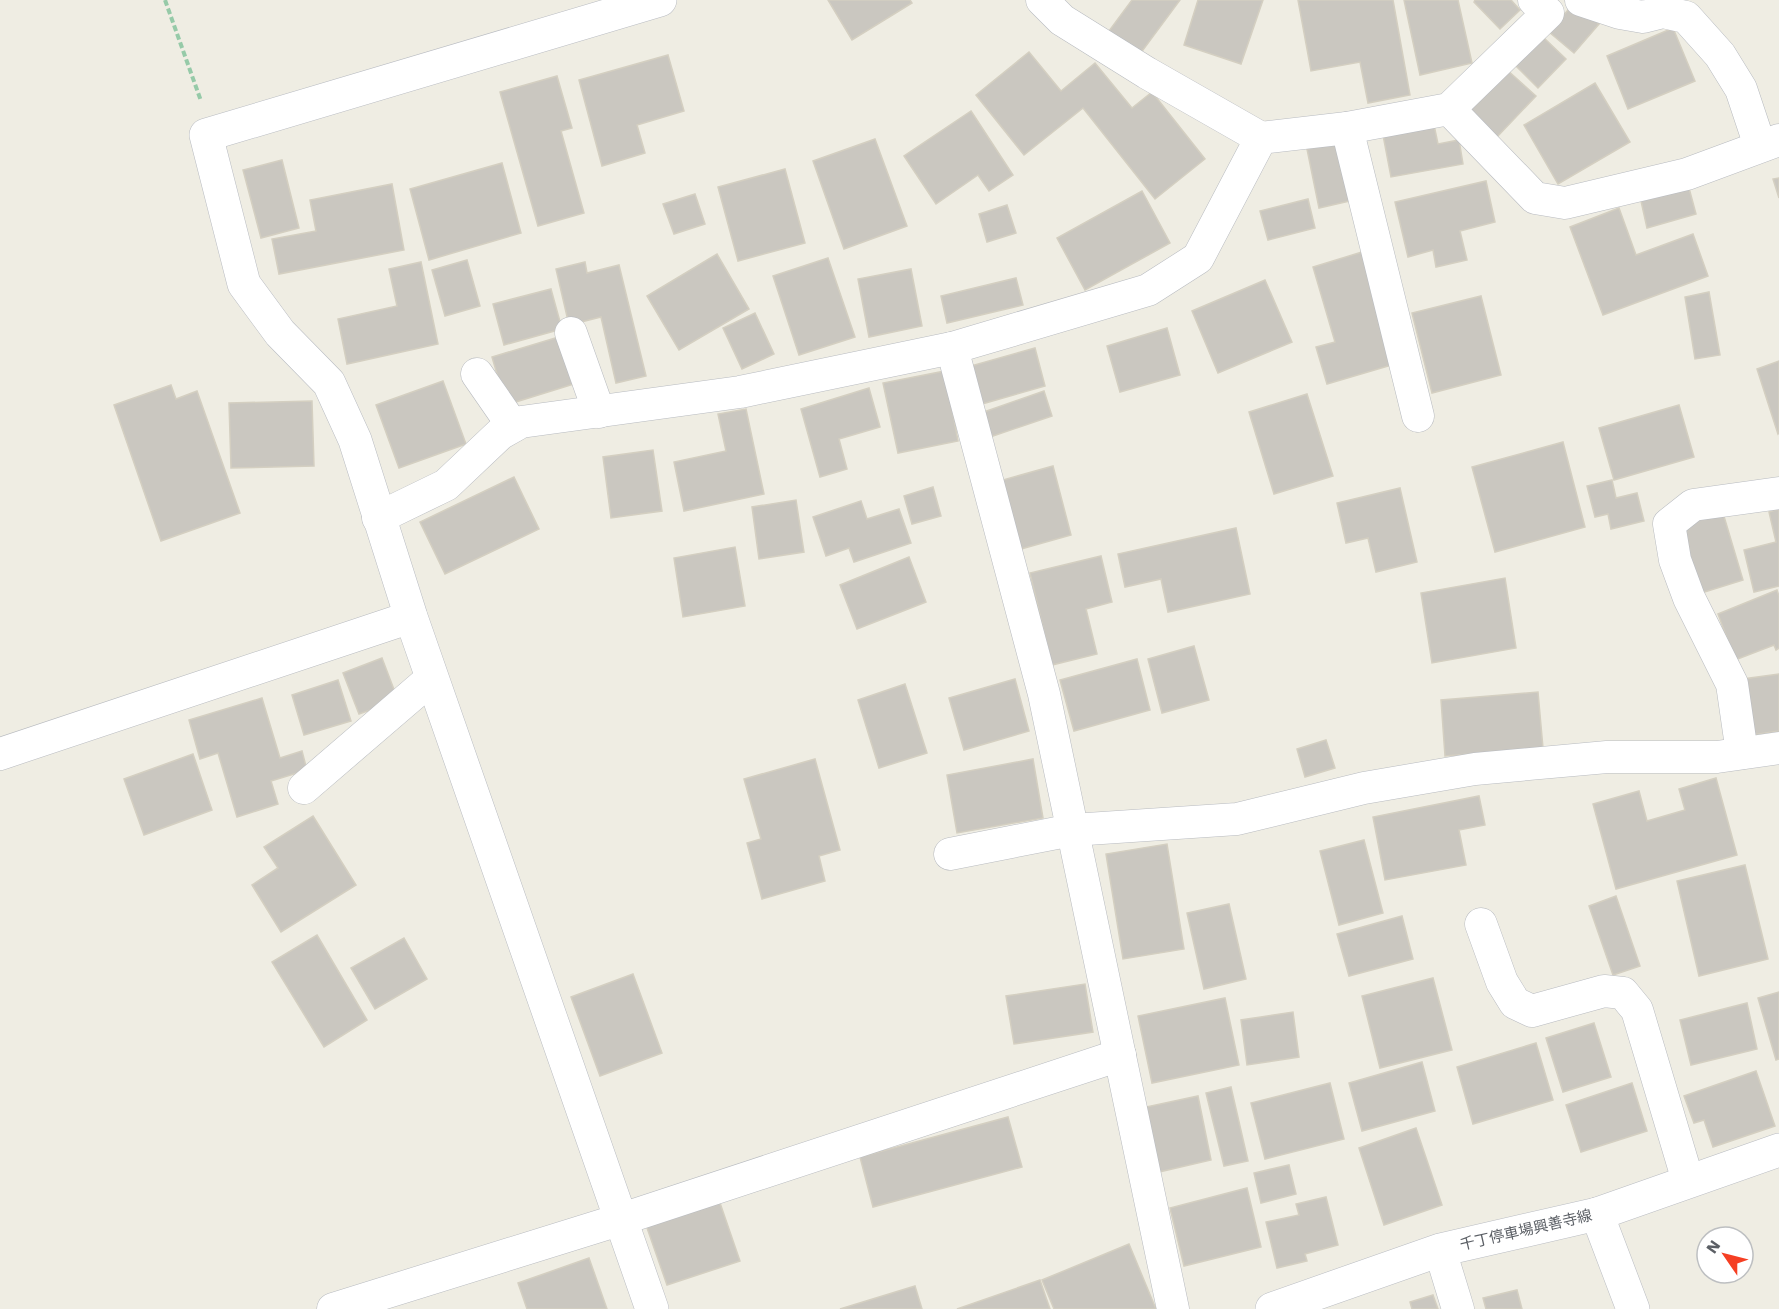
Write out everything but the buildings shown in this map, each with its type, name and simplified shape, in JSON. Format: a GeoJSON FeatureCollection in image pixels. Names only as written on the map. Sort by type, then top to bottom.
{"type":"FeatureCollection","features":[{"type":"Feature","properties":{"kind":"street"},"geometry":{"type":"LineString","coordinates":[[652,1309],[411,617],[355,440],[329,383],[280,333],[244,284],[206,135],[660,0]]}},
{"type":"Feature","properties":{"kind":"street"},"geometry":{"type":"LineString","coordinates":[[1042,0],[1071,26],[1147,73],[1261,138],[1347,128],[1449,109],[1549,4]]}},
{"type":"Feature","properties":{"kind":"street"},"geometry":{"type":"LineString","coordinates":[[1449,109],[1535,198],[1565,203],[1687,174],[1769,143],[1741,89],[1720,55],[1686,17],[1663,12],[1643,16],[1620,13],[1581,0]]}},
{"type":"Feature","properties":{"kind":"street"},"geometry":{"type":"LineString","coordinates":[[1347,128],[1418,416]]}},
{"type":"Feature","properties":{"kind":"street"},"geometry":{"type":"LineString","coordinates":[[378,518],[446,485],[500,434],[521,422],[740,392],[952,348],[1149,290],[1198,258],[1261,138]]}},
{"type":"Feature","properties":{"kind":"street"},"geometry":{"type":"LineString","coordinates":[[571,333],[599,411]]}},
{"type":"Feature","properties":{"kind":"street"},"geometry":{"type":"LineString","coordinates":[[952,348],[1044,694],[1173,1309]]}},
{"type":"Feature","properties":{"kind":"street"},"geometry":{"type":"LineString","coordinates":[[477,374],[513,426]]}},
{"type":"Feature","properties":{"kind":"street"},"geometry":{"type":"LineString","coordinates":[[1742,753],[1732,684],[1689,598],[1675,560],[1669,524],[1694,505],[1779,493]]}},
{"type":"Feature","properties":{"kind":"street"},"geometry":{"type":"LineString","coordinates":[[0,754],[411,617]]}},
{"type":"Feature","properties":{"kind":"street"},"geometry":{"type":"LineString","coordinates":[[304,788],[432,678]]}},
{"type":"Feature","properties":{"kind":"street"},"geometry":{"type":"LineString","coordinates":[[950,854],[1072,830],[1237,819],[1364,788],[1475,769],[1607,757],[1717,758],[1779,748]]}},
{"type":"Feature","properties":{"kind":"street"},"geometry":{"type":"LineString","coordinates":[[1481,924],[1502,982],[1515,1003],[1532,1011],[1604,991],[1623,993],[1637,1010],[1688,1181]]}},
{"type":"Feature","properties":{"kind":"street"},"geometry":{"type":"LineString","coordinates":[[333,1309],[622,1220],[1120,1055]]}},
{"type":"Feature","properties":{"kind":"street","name":"千丁停車場興善寺線"},"geometry":{"type":"LineString","coordinates":[[1272,1309],[1440,1250],[1597,1214],[1779,1149]]}},
{"type":"Feature","properties":{"kind":"street"},"geometry":{"type":"LineString","coordinates":[[1597,1214],[1633,1309]]}},
{"type":"Feature","properties":{"kind":"street"},"geometry":{"type":"LineString","coordinates":[[1440,1250],[1458,1309]]}},
{"type":"Feature","properties":{"kind":"path"},"geometry":{"type":"LineString","coordinates":[[165,0],[214,132]]}}]}
